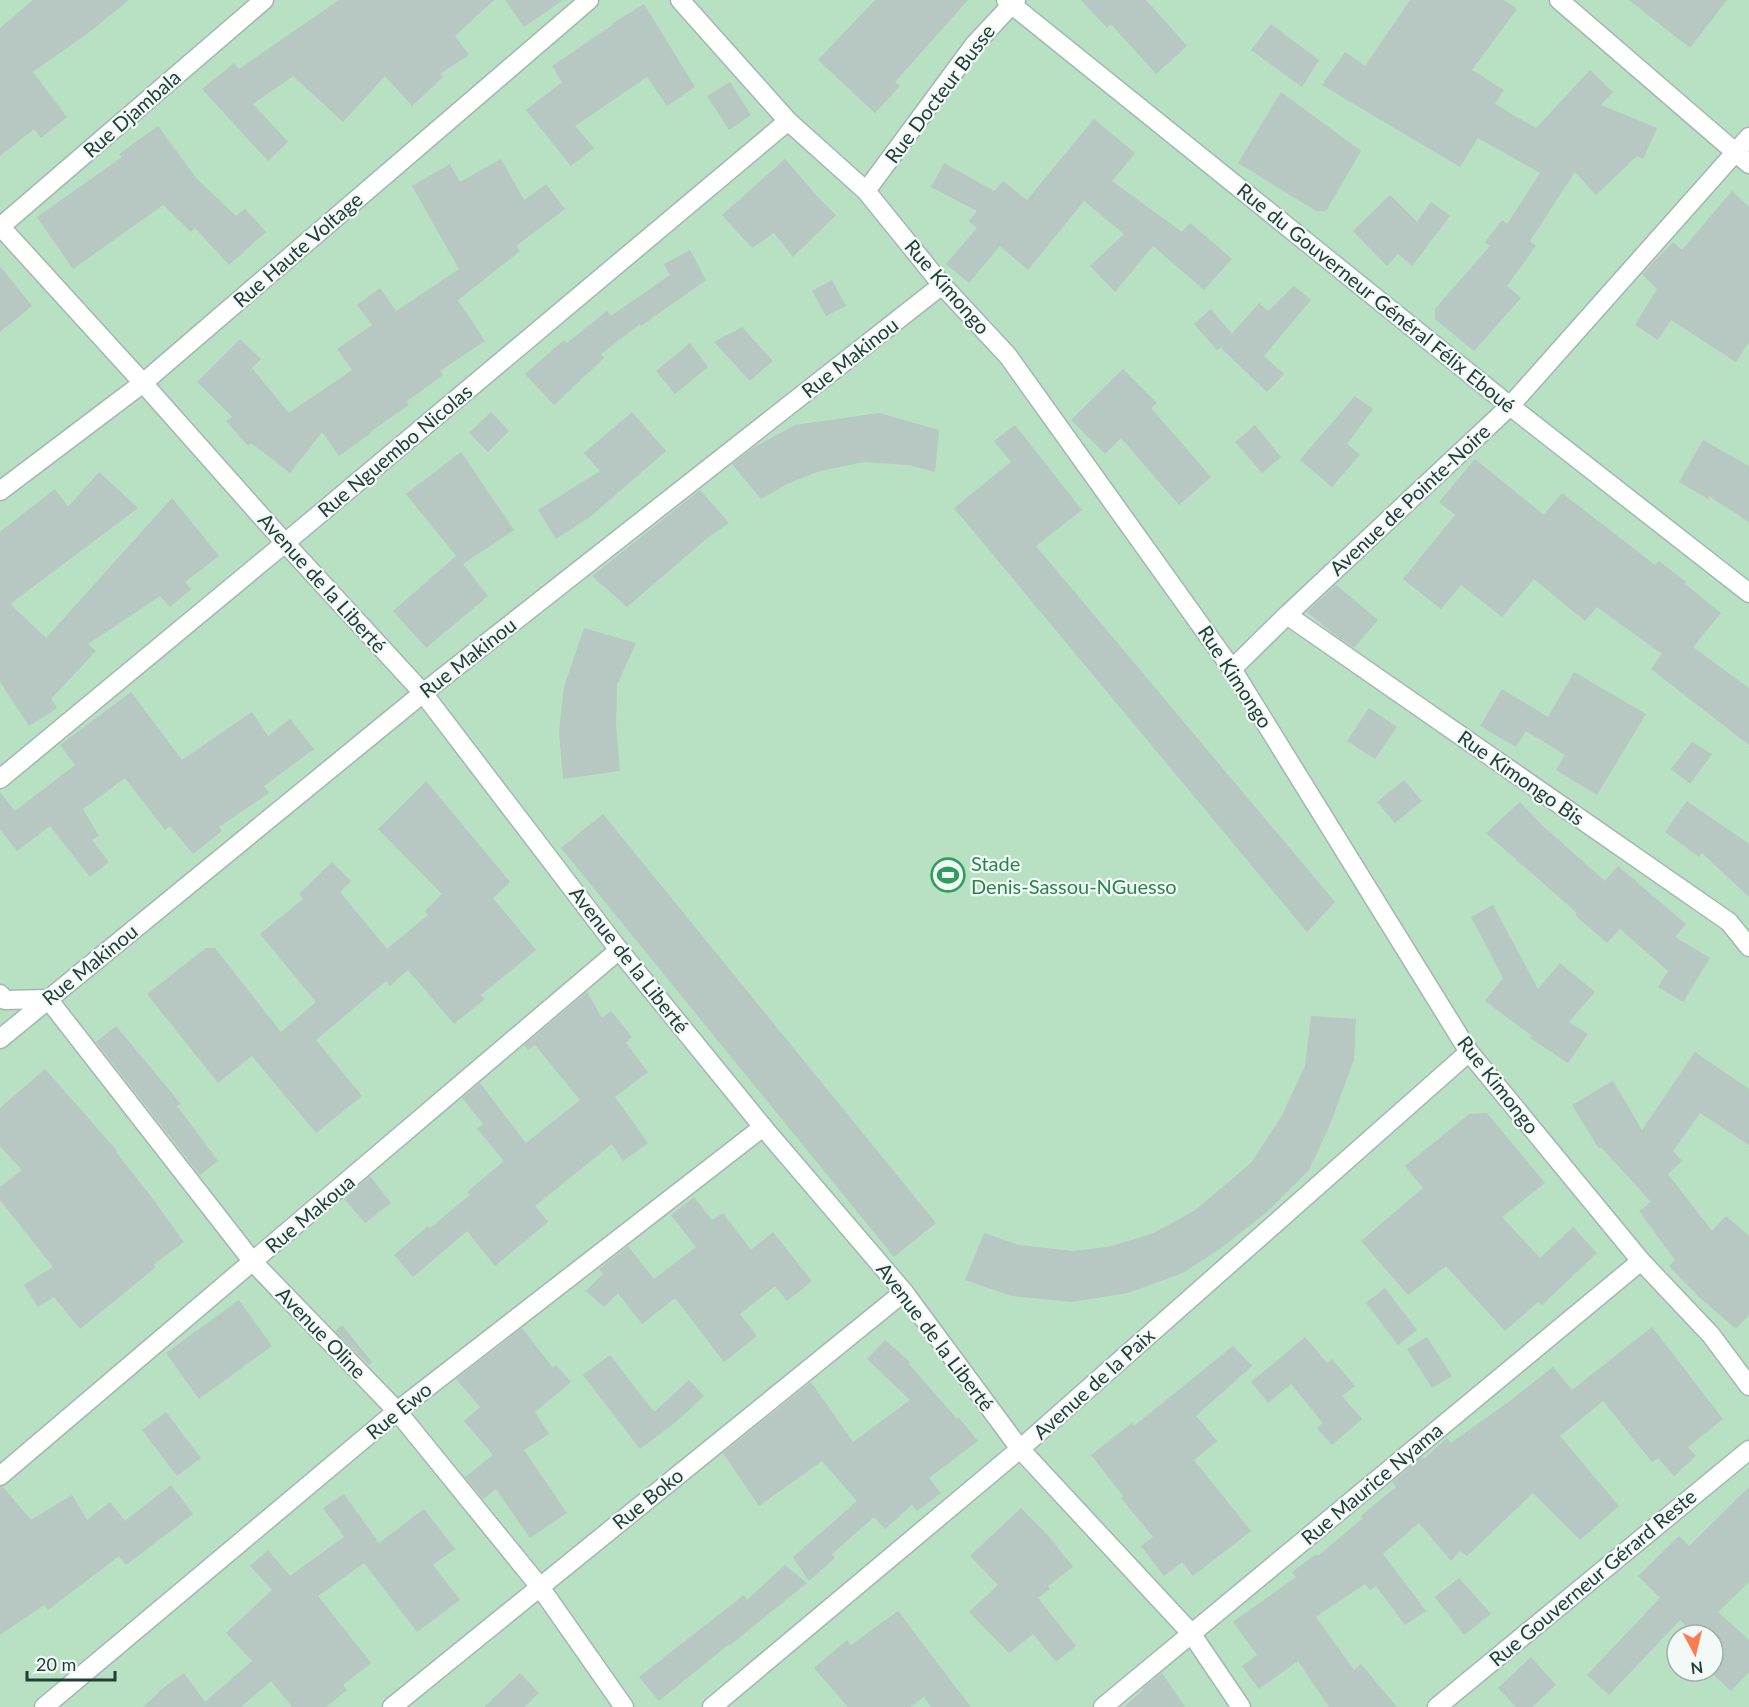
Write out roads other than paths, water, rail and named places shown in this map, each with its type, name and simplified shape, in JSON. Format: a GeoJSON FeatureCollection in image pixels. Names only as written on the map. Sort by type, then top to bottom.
{"type":"FeatureCollection","features":[{"type":"Feature","properties":{"kind":"street","name":"Rue Djambala"},"geometry":{"type":"LineString","coordinates":[[0,227],[264,0]]}},
{"type":"Feature","properties":{"kind":"street","name":"Rue Haute Voltage"},"geometry":{"type":"LineString","coordinates":[[0,491],[143,383],[589,0]]}},
{"type":"Feature","properties":{"kind":"street","name":"Rue Kimongo"},"geometry":{"type":"LineString","coordinates":[[680,0],[788,121],[866,191],[942,285],[1008,356],[1232,669],[1469,1052],[1641,1262],[1711,1335],[1749,1386]]}},
{"type":"Feature","properties":{"kind":"street"},"geometry":{"type":"LineString","coordinates":[[1559,0],[1742,158]]}},
{"type":"Feature","properties":{"kind":"street","name":"Rue Docteur Busse"},"geometry":{"type":"LineString","coordinates":[[866,191],[974,45],[1011,1]]}},
{"type":"Feature","properties":{"kind":"street","name":"Rue du Gouverneur Général Félix Eboué"},"geometry":{"type":"LineString","coordinates":[[1011,1],[1510,406],[1749,593]]}},
{"type":"Feature","properties":{"kind":"street","name":"Rue Nguembo Nicolas"},"geometry":{"type":"LineString","coordinates":[[0,779],[788,121]]}},
{"type":"Feature","properties":{"kind":"street","name":"Avenue de Pointe-Noire"},"geometry":{"type":"LineString","coordinates":[[1232,669],[1510,406],[1742,158],[1749,137]]}},
{"type":"Feature","properties":{"kind":"street","name":"Avenue de la Liberté"},"geometry":{"type":"LineString","coordinates":[[0,227],[423,693],[619,950],[763,1127],[904,1292],[1020,1449],[1191,1634],[1241,1707]]}},
{"type":"Feature","properties":{"kind":"street","name":"Rue Makinou"},"geometry":{"type":"LineString","coordinates":[[0,1040],[423,693],[942,285]]}},
{"type":"Feature","properties":{"kind":"street","name":"Rue Kimongo Bis"},"geometry":{"type":"LineString","coordinates":[[1287,615],[1729,922],[1749,947]]}},
{"type":"Feature","properties":{"kind":"street","name":"Rue Makoua"},"geometry":{"type":"LineString","coordinates":[[0,1476],[619,950]]}},
{"type":"Feature","properties":{"kind":"street"},"geometry":{"type":"LineString","coordinates":[[0,994],[5,1000],[48,999]]}},
{"type":"Feature","properties":{"kind":"street","name":"Avenue Oline"},"geometry":{"type":"LineString","coordinates":[[48,999],[253,1262],[397,1411],[540,1587],[624,1707]]}},
{"type":"Feature","properties":{"kind":"street","name":"Avenue de la Paix"},"geometry":{"type":"LineString","coordinates":[[712,1707],[1020,1449],[1469,1052]]}},
{"type":"Feature","properties":{"kind":"street","name":"Rue Ewo"},"geometry":{"type":"LineString","coordinates":[[44,1707],[397,1411],[763,1127]]}},
{"type":"Feature","properties":{"kind":"street","name":"Rue Maurice Nyama"},"geometry":{"type":"LineString","coordinates":[[1103,1707],[1641,1262]]}},
{"type":"Feature","properties":{"kind":"street","name":"Rue Boko"},"geometry":{"type":"LineString","coordinates":[[392,1707],[904,1292]]}},
{"type":"Feature","properties":{"kind":"street","name":"Rue Gouverneur Gérard Reste"},"geometry":{"type":"LineString","coordinates":[[1437,1707],[1749,1450]]}},
{"type":"Feature","properties":{"kind":"place","name":"Stade Denis-Sassou-NGuesso"},"geometry":{"type":"Point","coordinates":[948,875]}}]}
